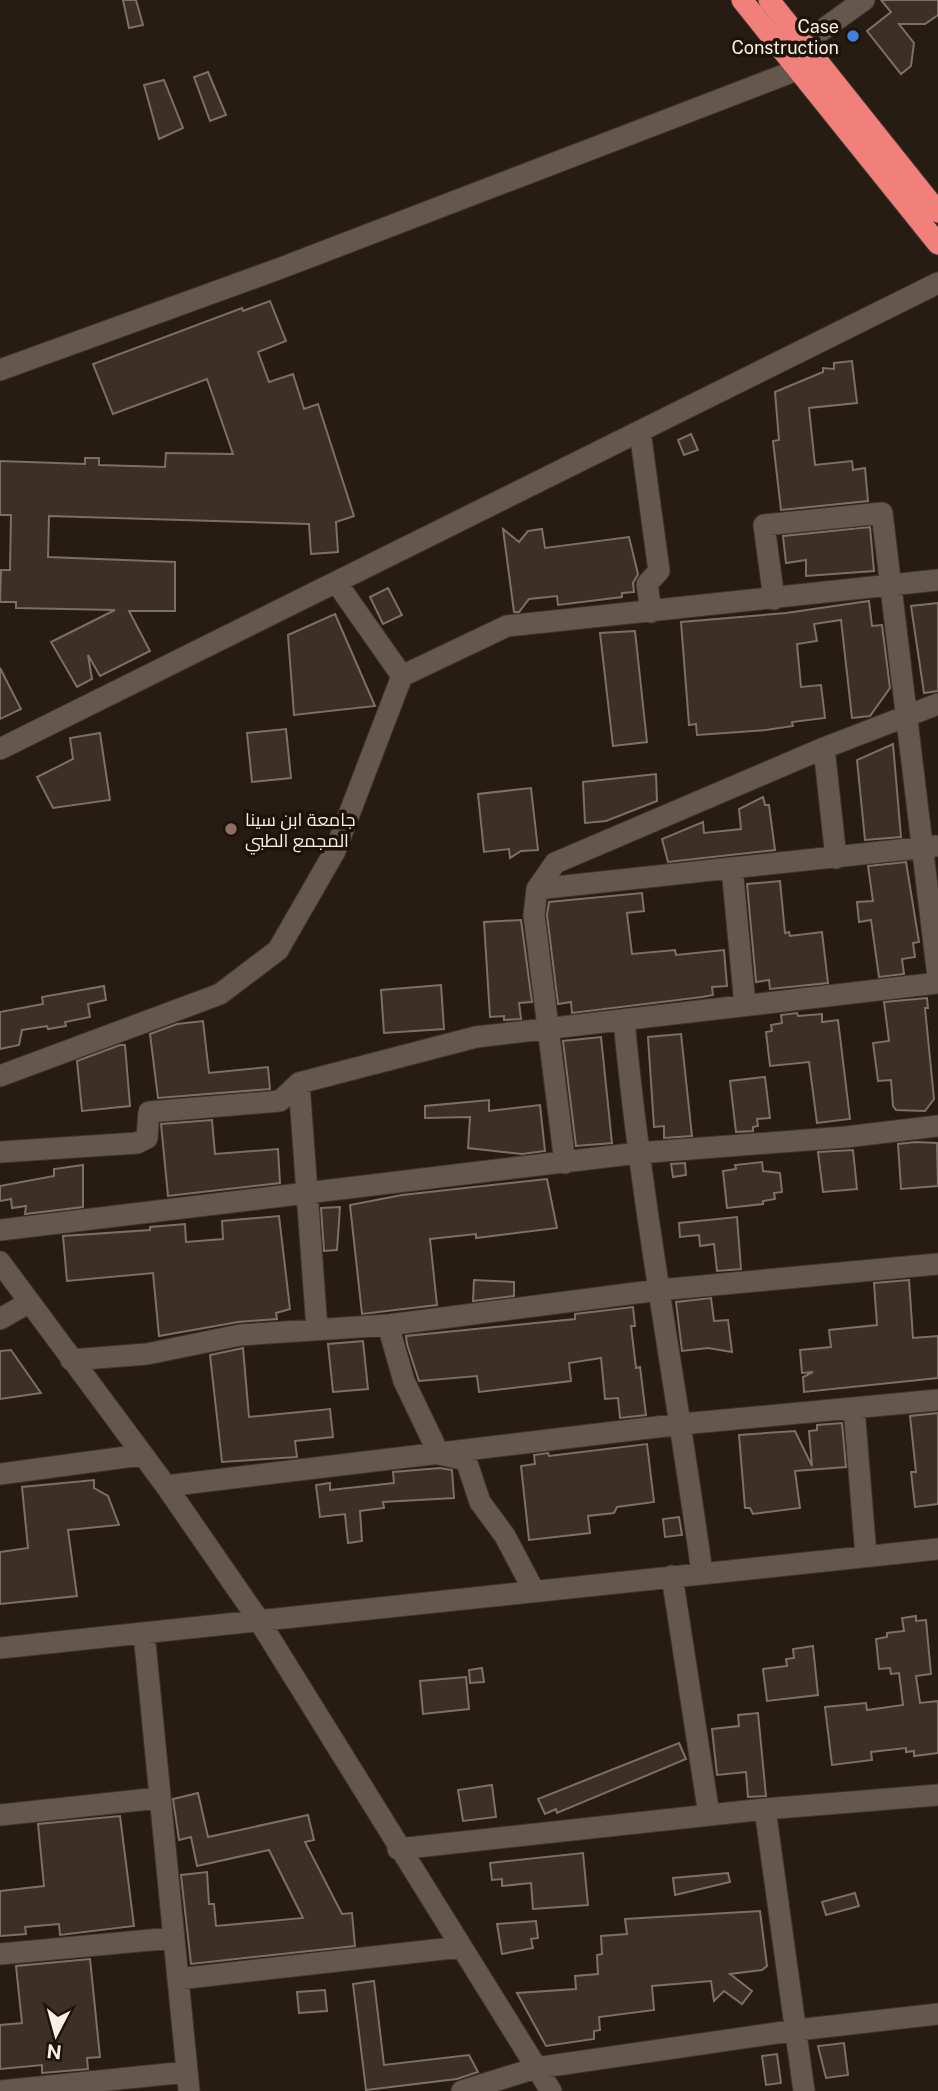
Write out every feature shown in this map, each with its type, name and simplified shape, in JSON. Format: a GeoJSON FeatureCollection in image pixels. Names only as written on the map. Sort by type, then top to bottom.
{"type":"FeatureCollection","features":[{"type":"Feature","properties":{"kind":"highway"},"geometry":{"type":"LineString","coordinates":[[741,0],[938,244]]}},
{"type":"Feature","properties":{"kind":"highway"},"geometry":{"type":"LineString","coordinates":[[769,0],[938,212]]}},
{"type":"Feature","properties":{"kind":"street"},"geometry":{"type":"LineString","coordinates":[[804,43],[864,0]]}},
{"type":"Feature","properties":{"kind":"street"},"geometry":{"type":"LineString","coordinates":[[0,370],[281,268],[797,70]]}},
{"type":"Feature","properties":{"kind":"street"},"geometry":{"type":"LineString","coordinates":[[0,749],[938,283]]}},
{"type":"Feature","properties":{"kind":"street"},"geometry":{"type":"LineString","coordinates":[[640,431],[659,571],[647,584],[651,612]]}},
{"type":"Feature","properties":{"kind":"street"},"geometry":{"type":"LineString","coordinates":[[774,599],[764,524],[882,513],[905,718],[931,846],[938,977]]}},
{"type":"Feature","properties":{"kind":"street"},"geometry":{"type":"LineString","coordinates":[[0,1076],[219,994],[278,950],[335,851],[402,676],[507,626],[938,580]]}},
{"type":"Feature","properties":{"kind":"street"},"geometry":{"type":"LineString","coordinates":[[337,582],[402,676]]}},
{"type":"Feature","properties":{"kind":"street"},"geometry":{"type":"LineString","coordinates":[[565,1163],[545,1027],[534,915],[537,889],[555,863],[824,748],[938,704]]}},
{"type":"Feature","properties":{"kind":"street"},"geometry":{"type":"LineString","coordinates":[[824,748],[836,858]]}},
{"type":"Feature","properties":{"kind":"street"},"geometry":{"type":"LineString","coordinates":[[537,889],[931,846]]}},
{"type":"Feature","properties":{"kind":"street"},"geometry":{"type":"LineString","coordinates":[[732,868],[744,1005]]}},
{"type":"Feature","properties":{"kind":"street"},"geometry":{"type":"LineString","coordinates":[[0,1152],[137,1143],[147,1138],[149,1112],[280,1101],[299,1083],[450,1043],[545,1027],[938,983]]}},
{"type":"Feature","properties":{"kind":"street"},"geometry":{"type":"LineString","coordinates":[[624,1020],[638,1153],[682,1424],[702,1573]]}},
{"type":"Feature","properties":{"kind":"street"},"geometry":{"type":"LineString","coordinates":[[299,1083],[304,1193],[317,1329]]}},
{"type":"Feature","properties":{"kind":"street"},"geometry":{"type":"LineString","coordinates":[[0,1230],[638,1153],[860,1136],[938,1126]]}},
{"type":"Feature","properties":{"kind":"street"},"geometry":{"type":"LineString","coordinates":[[0,1262],[166,1486],[258,1619],[398,1849],[506,2015],[551,2091]]}},
{"type":"Feature","properties":{"kind":"street"},"geometry":{"type":"LineString","coordinates":[[71,1360],[147,1354],[240,1335],[388,1325],[659,1290],[938,1264]]}},
{"type":"Feature","properties":{"kind":"street"},"geometry":{"type":"LineString","coordinates":[[0,1319],[28,1303]]}},
{"type":"Feature","properties":{"kind":"street"},"geometry":{"type":"LineString","coordinates":[[388,1325],[404,1381],[439,1454]]}},
{"type":"Feature","properties":{"kind":"street"},"geometry":{"type":"LineString","coordinates":[[166,1486],[682,1424],[938,1400]]}},
{"type":"Feature","properties":{"kind":"street"},"geometry":{"type":"LineString","coordinates":[[853,1408],[866,1556]]}},
{"type":"Feature","properties":{"kind":"street"},"geometry":{"type":"LineString","coordinates":[[439,1454],[466,1460],[481,1502],[505,1535],[534,1591]]}},
{"type":"Feature","properties":{"kind":"street"},"geometry":{"type":"LineString","coordinates":[[0,1474],[141,1455]]}},
{"type":"Feature","properties":{"kind":"street"},"geometry":{"type":"LineString","coordinates":[[0,1648],[938,1549]]}},
{"type":"Feature","properties":{"kind":"street"},"geometry":{"type":"LineString","coordinates":[[673,1576],[709,1815]]}},
{"type":"Feature","properties":{"kind":"street"},"geometry":{"type":"LineString","coordinates":[[0,2091],[188,2082],[144,1633]]}},
{"type":"Feature","properties":{"kind":"street"},"geometry":{"type":"LineString","coordinates":[[398,1849],[765,1809],[938,1795]]}},
{"type":"Feature","properties":{"kind":"street"},"geometry":{"type":"LineString","coordinates":[[0,1815],[159,1798]]}},
{"type":"Feature","properties":{"kind":"street"},"geometry":{"type":"LineString","coordinates":[[765,1809],[797,2030],[803,2091]]}},
{"type":"Feature","properties":{"kind":"street"},"geometry":{"type":"LineString","coordinates":[[0,1954],[172,1937]]}},
{"type":"Feature","properties":{"kind":"street"},"geometry":{"type":"LineString","coordinates":[[178,1979],[461,1947]]}},
{"type":"Feature","properties":{"kind":"street"},"geometry":{"type":"LineString","coordinates":[[462,2091],[536,2068],[797,2030],[938,2014]]}},
{"type":"Feature","properties":{"kind":"building"},"geometry":{"type":"Polygon","coordinates":[[[123,0],[136,0],[143,25],[129,28],[123,0]]]}},
{"type":"Feature","properties":{"kind":"building"},"geometry":{"type":"Polygon","coordinates":[[[881,0],[938,0],[938,15],[925,24],[899,24],[914,43],[911,66],[901,74],[867,31],[891,12],[881,0]]]}},
{"type":"Feature","properties":{"kind":"building"},"geometry":{"type":"Polygon","coordinates":[[[208,72],[226,115],[210,121],[194,77],[208,72]]]}},
{"type":"Feature","properties":{"kind":"building"},"geometry":{"type":"Polygon","coordinates":[[[164,80],[183,128],[159,139],[144,85],[164,80]]]}},
{"type":"Feature","properties":{"kind":"building"},"geometry":{"type":"Polygon","coordinates":[[[270,301],[286,341],[258,352],[269,382],[293,374],[304,409],[318,404],[354,516],[336,522],[338,552],[311,554],[309,524],[49,516],[48,557],[175,562],[175,611],[129,611],[150,651],[100,676],[88,655],[92,679],[77,687],[51,642],[115,610],[16,608],[16,602],[0,602],[1,570],[10,570],[11,515],[0,515],[0,461],[85,464],[85,458],[99,458],[99,465],[165,467],[166,453],[233,454],[207,379],[113,414],[93,364],[242,308],[243,311],[270,301]]]}},
{"type":"Feature","properties":{"kind":"building"},"geometry":{"type":"Polygon","coordinates":[[[852,361],[857,403],[809,408],[815,465],[852,461],[853,470],[865,468],[868,501],[781,510],[773,441],[779,440],[775,392],[823,372],[823,368],[834,369],[834,363],[852,361]]]}},
{"type":"Feature","properties":{"kind":"building"},"geometry":{"type":"Polygon","coordinates":[[[691,434],[698,450],[684,455],[678,440],[691,434]]]}},
{"type":"Feature","properties":{"kind":"building"},"geometry":{"type":"Polygon","coordinates":[[[870,527],[874,571],[806,576],[806,560],[786,563],[783,536],[870,527]]]}},
{"type":"Feature","properties":{"kind":"building"},"geometry":{"type":"Polygon","coordinates":[[[503,529],[519,542],[528,531],[542,529],[545,548],[629,537],[638,574],[633,583],[634,592],[622,593],[622,597],[558,605],[557,596],[529,599],[519,612],[514,612],[503,529]]]}},
{"type":"Feature","properties":{"kind":"building"},"geometry":{"type":"Polygon","coordinates":[[[388,588],[402,615],[383,624],[370,597],[388,588]]]}},
{"type":"Feature","properties":{"kind":"building"},"geometry":{"type":"Polygon","coordinates":[[[869,601],[872,626],[882,625],[890,688],[870,716],[852,718],[841,620],[814,624],[817,641],[797,644],[801,687],[821,685],[825,718],[792,722],[793,726],[766,730],[697,735],[696,724],[689,725],[681,622],[786,613],[869,601]]]}},
{"type":"Feature","properties":{"kind":"building"},"geometry":{"type":"Polygon","coordinates":[[[938,603],[938,691],[924,693],[911,606],[938,603]]]}},
{"type":"Feature","properties":{"kind":"building"},"geometry":{"type":"Polygon","coordinates":[[[335,614],[375,706],[294,715],[288,635],[335,614]]]}},
{"type":"Feature","properties":{"kind":"building"},"geometry":{"type":"Polygon","coordinates":[[[635,631],[647,742],[613,746],[600,633],[635,631]]]}},
{"type":"Feature","properties":{"kind":"building"},"geometry":{"type":"Polygon","coordinates":[[[0,668],[21,709],[0,719],[0,668]]]}},
{"type":"Feature","properties":{"kind":"building"},"geometry":{"type":"Polygon","coordinates":[[[286,729],[291,778],[252,782],[247,733],[286,729]]]}},
{"type":"Feature","properties":{"kind":"building"},"geometry":{"type":"Polygon","coordinates":[[[100,733],[110,800],[53,808],[37,777],[73,759],[70,738],[100,733]]]}},
{"type":"Feature","properties":{"kind":"building"},"geometry":{"type":"Polygon","coordinates":[[[893,744],[901,837],[865,840],[857,760],[893,744]]]}},
{"type":"Feature","properties":{"kind":"building"},"geometry":{"type":"Polygon","coordinates":[[[656,774],[657,801],[606,821],[585,823],[583,782],[656,774]]]}},
{"type":"Feature","properties":{"kind":"building"},"geometry":{"type":"Polygon","coordinates":[[[531,788],[538,850],[521,851],[510,858],[509,849],[484,852],[478,794],[531,788]]]}},
{"type":"Feature","properties":{"kind":"building"},"geometry":{"type":"Polygon","coordinates":[[[763,797],[765,805],[769,805],[775,850],[668,862],[662,839],[703,822],[704,833],[741,829],[739,809],[763,797]]]}},
{"type":"Feature","properties":{"kind":"building"},"geometry":{"type":"Polygon","coordinates":[[[906,862],[919,942],[913,943],[915,957],[902,959],[904,974],[879,977],[871,920],[859,922],[857,902],[873,901],[868,866],[906,862]]]}},
{"type":"Feature","properties":{"kind":"building"},"geometry":{"type":"Polygon","coordinates":[[[780,881],[785,933],[789,932],[790,936],[822,932],[828,983],[770,989],[769,980],[756,982],[747,884],[780,881]]]}},
{"type":"Feature","properties":{"kind":"building"},"geometry":{"type":"Polygon","coordinates":[[[642,893],[644,911],[627,913],[632,954],[675,950],[676,955],[724,950],[727,986],[712,987],[713,995],[702,997],[572,1013],[571,1002],[558,1004],[547,915],[549,902],[642,893]]]}},
{"type":"Feature","properties":{"kind":"building"},"geometry":{"type":"Polygon","coordinates":[[[521,920],[532,1002],[519,1003],[521,1019],[490,1017],[484,922],[521,920]]]}},
{"type":"Feature","properties":{"kind":"building"},"geometry":{"type":"Polygon","coordinates":[[[441,985],[444,1029],[384,1033],[381,990],[441,985]]]}},
{"type":"Feature","properties":{"kind":"building"},"geometry":{"type":"Polygon","coordinates":[[[104,986],[106,1000],[88,1004],[90,1017],[65,1022],[66,1026],[22,1030],[19,1045],[0,1049],[0,1012],[43,1004],[42,997],[104,986]]]}},
{"type":"Feature","properties":{"kind":"building"},"geometry":{"type":"Polygon","coordinates":[[[927,998],[928,1008],[925,1008],[934,1099],[925,1111],[896,1110],[893,1106],[891,1080],[878,1081],[873,1043],[889,1041],[884,1002],[927,998]]]}},
{"type":"Feature","properties":{"kind":"building"},"geometry":{"type":"Polygon","coordinates":[[[797,1013],[798,1016],[822,1014],[822,1022],[838,1020],[850,1119],[817,1123],[809,1062],[770,1066],[766,1032],[772,1031],[771,1025],[782,1023],[781,1015],[797,1013]]]}},
{"type":"Feature","properties":{"kind":"building"},"geometry":{"type":"Polygon","coordinates":[[[203,1021],[209,1073],[268,1067],[270,1089],[158,1098],[150,1034],[177,1024],[203,1021]]]}},
{"type":"Feature","properties":{"kind":"building"},"geometry":{"type":"Polygon","coordinates":[[[681,1034],[692,1136],[664,1138],[664,1126],[654,1127],[648,1037],[681,1034]]]}},
{"type":"Feature","properties":{"kind":"building"},"geometry":{"type":"Polygon","coordinates":[[[601,1037],[612,1143],[576,1146],[563,1041],[601,1037]]]}},
{"type":"Feature","properties":{"kind":"building"},"geometry":{"type":"Polygon","coordinates":[[[125,1045],[130,1106],[82,1111],[77,1061],[125,1045]]]}},
{"type":"Feature","properties":{"kind":"building"},"geometry":{"type":"Polygon","coordinates":[[[765,1077],[770,1118],[757,1119],[758,1126],[753,1127],[753,1131],[736,1132],[730,1081],[765,1077]]]}},
{"type":"Feature","properties":{"kind":"building"},"geometry":{"type":"Polygon","coordinates":[[[489,1100],[489,1111],[540,1105],[545,1151],[522,1154],[468,1148],[470,1117],[425,1118],[425,1106],[489,1100]]]}},
{"type":"Feature","properties":{"kind":"building"},"geometry":{"type":"Polygon","coordinates":[[[212,1120],[215,1154],[278,1149],[280,1183],[168,1196],[161,1124],[212,1120]]]}},
{"type":"Feature","properties":{"kind":"building"},"geometry":{"type":"Polygon","coordinates":[[[937,1143],[938,1186],[901,1189],[898,1144],[937,1143]]]}},
{"type":"Feature","properties":{"kind":"building"},"geometry":{"type":"Polygon","coordinates":[[[853,1150],[857,1189],[823,1192],[818,1152],[853,1150]]]}},
{"type":"Feature","properties":{"kind":"building"},"geometry":{"type":"Polygon","coordinates":[[[762,1162],[763,1171],[780,1173],[782,1192],[774,1193],[775,1199],[763,1201],[763,1204],[727,1208],[723,1171],[736,1169],[735,1165],[762,1162]]]}},
{"type":"Feature","properties":{"kind":"building"},"geometry":{"type":"Polygon","coordinates":[[[685,1163],[686,1175],[673,1177],[671,1164],[685,1163]]]}},
{"type":"Feature","properties":{"kind":"building"},"geometry":{"type":"Polygon","coordinates":[[[83,1165],[83,1207],[25,1214],[26,1206],[12,1208],[11,1199],[0,1201],[0,1186],[54,1176],[54,1169],[83,1165]]]}},
{"type":"Feature","properties":{"kind":"building"},"geometry":{"type":"Polygon","coordinates":[[[547,1179],[557,1228],[476,1238],[476,1234],[430,1239],[437,1305],[362,1314],[350,1205],[402,1195],[547,1179]]]}},
{"type":"Feature","properties":{"kind":"building"},"geometry":{"type":"Polygon","coordinates":[[[340,1207],[337,1250],[324,1251],[321,1208],[340,1207]]]}},
{"type":"Feature","properties":{"kind":"building"},"geometry":{"type":"Polygon","coordinates":[[[279,1216],[290,1309],[276,1313],[277,1319],[238,1322],[159,1336],[153,1273],[67,1281],[63,1236],[150,1230],[150,1227],[185,1224],[186,1242],[223,1239],[222,1221],[279,1216]]]}},
{"type":"Feature","properties":{"kind":"building"},"geometry":{"type":"Polygon","coordinates":[[[737,1217],[741,1269],[717,1271],[714,1244],[700,1246],[699,1235],[680,1237],[679,1223],[737,1217]]]}},
{"type":"Feature","properties":{"kind":"building"},"geometry":{"type":"Polygon","coordinates":[[[474,1280],[514,1282],[514,1296],[473,1301],[474,1280]]]}},
{"type":"Feature","properties":{"kind":"building"},"geometry":{"type":"Polygon","coordinates":[[[909,1280],[913,1338],[938,1336],[938,1378],[804,1392],[803,1377],[813,1372],[802,1373],[800,1350],[831,1347],[829,1330],[877,1325],[874,1283],[909,1280]]]}},
{"type":"Feature","properties":{"kind":"building"},"geometry":{"type":"Polygon","coordinates":[[[711,1298],[714,1321],[728,1320],[732,1352],[708,1348],[682,1351],[676,1302],[711,1298]]]}},
{"type":"Feature","properties":{"kind":"building"},"geometry":{"type":"Polygon","coordinates":[[[633,1307],[635,1326],[631,1326],[636,1368],[640,1367],[646,1415],[620,1418],[618,1398],[605,1399],[601,1358],[569,1363],[571,1381],[479,1392],[477,1376],[419,1381],[407,1344],[406,1336],[575,1319],[575,1314],[633,1307]]]}},
{"type":"Feature","properties":{"kind":"building"},"geometry":{"type":"Polygon","coordinates":[[[363,1341],[368,1389],[333,1392],[328,1344],[363,1341]]]}},
{"type":"Feature","properties":{"kind":"building"},"geometry":{"type":"Polygon","coordinates":[[[243,1348],[249,1417],[330,1409],[333,1437],[295,1441],[297,1457],[222,1462],[210,1355],[243,1348]]]}},
{"type":"Feature","properties":{"kind":"building"},"geometry":{"type":"Polygon","coordinates":[[[11,1350],[41,1393],[0,1399],[0,1351],[11,1350]]]}},
{"type":"Feature","properties":{"kind":"building"},"geometry":{"type":"Polygon","coordinates":[[[938,1413],[938,1504],[915,1507],[911,1472],[916,1472],[910,1416],[938,1413]]]}},
{"type":"Feature","properties":{"kind":"building"},"geometry":{"type":"Polygon","coordinates":[[[842,1423],[846,1467],[795,1471],[800,1508],[753,1514],[750,1508],[745,1508],[739,1435],[795,1431],[812,1466],[809,1431],[817,1430],[817,1425],[842,1423]]]}},
{"type":"Feature","properties":{"kind":"building"},"geometry":{"type":"Polygon","coordinates":[[[647,1444],[654,1502],[617,1507],[614,1513],[588,1516],[590,1533],[529,1540],[521,1466],[535,1464],[534,1455],[548,1453],[549,1456],[647,1444]]]}},
{"type":"Feature","properties":{"kind":"building"},"geometry":{"type":"Polygon","coordinates":[[[440,1468],[452,1470],[454,1498],[383,1502],[384,1508],[360,1511],[362,1541],[348,1543],[345,1514],[320,1517],[316,1485],[330,1483],[330,1490],[394,1483],[393,1472],[440,1468]]]}},
{"type":"Feature","properties":{"kind":"building"},"geometry":{"type":"Polygon","coordinates":[[[94,1480],[94,1488],[108,1496],[119,1525],[68,1530],[77,1596],[0,1604],[0,1552],[28,1548],[22,1487],[94,1480]]]}},
{"type":"Feature","properties":{"kind":"building"},"geometry":{"type":"Polygon","coordinates":[[[679,1517],[682,1535],[665,1537],[663,1519],[679,1517]]]}},
{"type":"Feature","properties":{"kind":"building"},"geometry":{"type":"Polygon","coordinates":[[[916,1616],[916,1621],[926,1620],[931,1674],[916,1676],[920,1703],[938,1701],[938,1753],[914,1756],[914,1751],[906,1752],[906,1748],[871,1752],[872,1760],[832,1765],[825,1707],[866,1703],[867,1710],[903,1705],[899,1673],[891,1674],[890,1668],[879,1669],[876,1639],[887,1637],[887,1633],[904,1631],[902,1618],[916,1616]]]}},
{"type":"Feature","properties":{"kind":"building"},"geometry":{"type":"Polygon","coordinates":[[[813,1646],[818,1695],[767,1701],[763,1669],[787,1666],[786,1659],[794,1658],[793,1649],[813,1646]]]}},
{"type":"Feature","properties":{"kind":"building"},"geometry":{"type":"Polygon","coordinates":[[[482,1668],[484,1682],[470,1683],[469,1670],[482,1668]]]}},
{"type":"Feature","properties":{"kind":"building"},"geometry":{"type":"Polygon","coordinates":[[[466,1677],[469,1709],[423,1714],[420,1681],[466,1677]]]}},
{"type":"Feature","properties":{"kind":"building"},"geometry":{"type":"Polygon","coordinates":[[[758,1713],[766,1796],[748,1797],[746,1772],[717,1775],[712,1729],[739,1726],[738,1715],[758,1713]]]}},
{"type":"Feature","properties":{"kind":"building"},"geometry":{"type":"Polygon","coordinates":[[[679,1743],[686,1759],[557,1813],[556,1809],[545,1814],[538,1799],[679,1743]]]}},
{"type":"Feature","properties":{"kind":"building"},"geometry":{"type":"Polygon","coordinates":[[[492,1785],[496,1817],[463,1821],[458,1790],[492,1785]]]}},
{"type":"Feature","properties":{"kind":"building"},"geometry":{"type":"Polygon","coordinates":[[[198,1793],[208,1837],[308,1815],[314,1840],[305,1842],[342,1914],[352,1913],[355,1946],[191,1964],[181,1875],[207,1872],[209,1904],[214,1904],[216,1926],[303,1918],[269,1850],[197,1866],[191,1837],[179,1840],[173,1799],[198,1793]]]}},
{"type":"Feature","properties":{"kind":"building"},"geometry":{"type":"Polygon","coordinates":[[[120,1816],[134,1926],[60,1935],[59,1924],[25,1927],[26,1934],[0,1936],[0,1891],[44,1886],[38,1824],[120,1816]]]}},
{"type":"Feature","properties":{"kind":"building"},"geometry":{"type":"Polygon","coordinates":[[[583,1853],[588,1905],[533,1909],[531,1883],[502,1886],[502,1879],[492,1880],[490,1863],[583,1853]]]}},
{"type":"Feature","properties":{"kind":"building"},"geometry":{"type":"Polygon","coordinates":[[[728,1873],[730,1882],[675,1895],[673,1878],[728,1873]]]}},
{"type":"Feature","properties":{"kind":"building"},"geometry":{"type":"Polygon","coordinates":[[[855,1893],[859,1906],[826,1915],[822,1902],[855,1893]]]}},
{"type":"Feature","properties":{"kind":"building"},"geometry":{"type":"Polygon","coordinates":[[[760,1911],[767,1966],[762,1970],[730,1974],[752,1991],[742,2004],[724,1991],[714,2001],[711,1981],[652,1986],[654,2010],[599,2017],[600,2030],[594,2031],[594,2039],[546,2046],[517,1993],[576,1989],[575,1976],[598,1974],[597,1955],[602,1954],[601,1936],[627,1934],[625,1919],[760,1911]]]}},
{"type":"Feature","properties":{"kind":"building"},"geometry":{"type":"Polygon","coordinates":[[[536,1921],[538,1938],[531,1939],[533,1948],[502,1954],[497,1924],[536,1921]]]}},
{"type":"Feature","properties":{"kind":"building"},"geometry":{"type":"Polygon","coordinates":[[[90,1959],[100,2057],[87,2058],[88,2069],[42,2073],[42,2065],[0,2069],[0,2025],[22,2023],[16,1966],[90,1959]]]}},
{"type":"Feature","properties":{"kind":"building"},"geometry":{"type":"Polygon","coordinates":[[[374,1981],[384,2065],[469,2055],[478,2072],[457,2079],[366,2090],[353,1984],[374,1981]]]}},
{"type":"Feature","properties":{"kind":"building"},"geometry":{"type":"Polygon","coordinates":[[[325,1990],[327,2011],[299,2013],[297,1992],[325,1990]]]}},
{"type":"Feature","properties":{"kind":"building"},"geometry":{"type":"Polygon","coordinates":[[[844,2043],[848,2075],[826,2078],[818,2046],[844,2043]]]}},
{"type":"Feature","properties":{"kind":"building"},"geometry":{"type":"Polygon","coordinates":[[[777,2054],[781,2083],[766,2085],[762,2056],[777,2054]]]}},
{"type":"Feature","properties":{"kind":"place","name":"Case Construction"},"geometry":{"type":"Point","coordinates":[853,36]}},
{"type":"Feature","properties":{"kind":"place","name":"جامعة ابن سينا المجمع الطبي"},"geometry":{"type":"Point","coordinates":[231,829]}}]}
